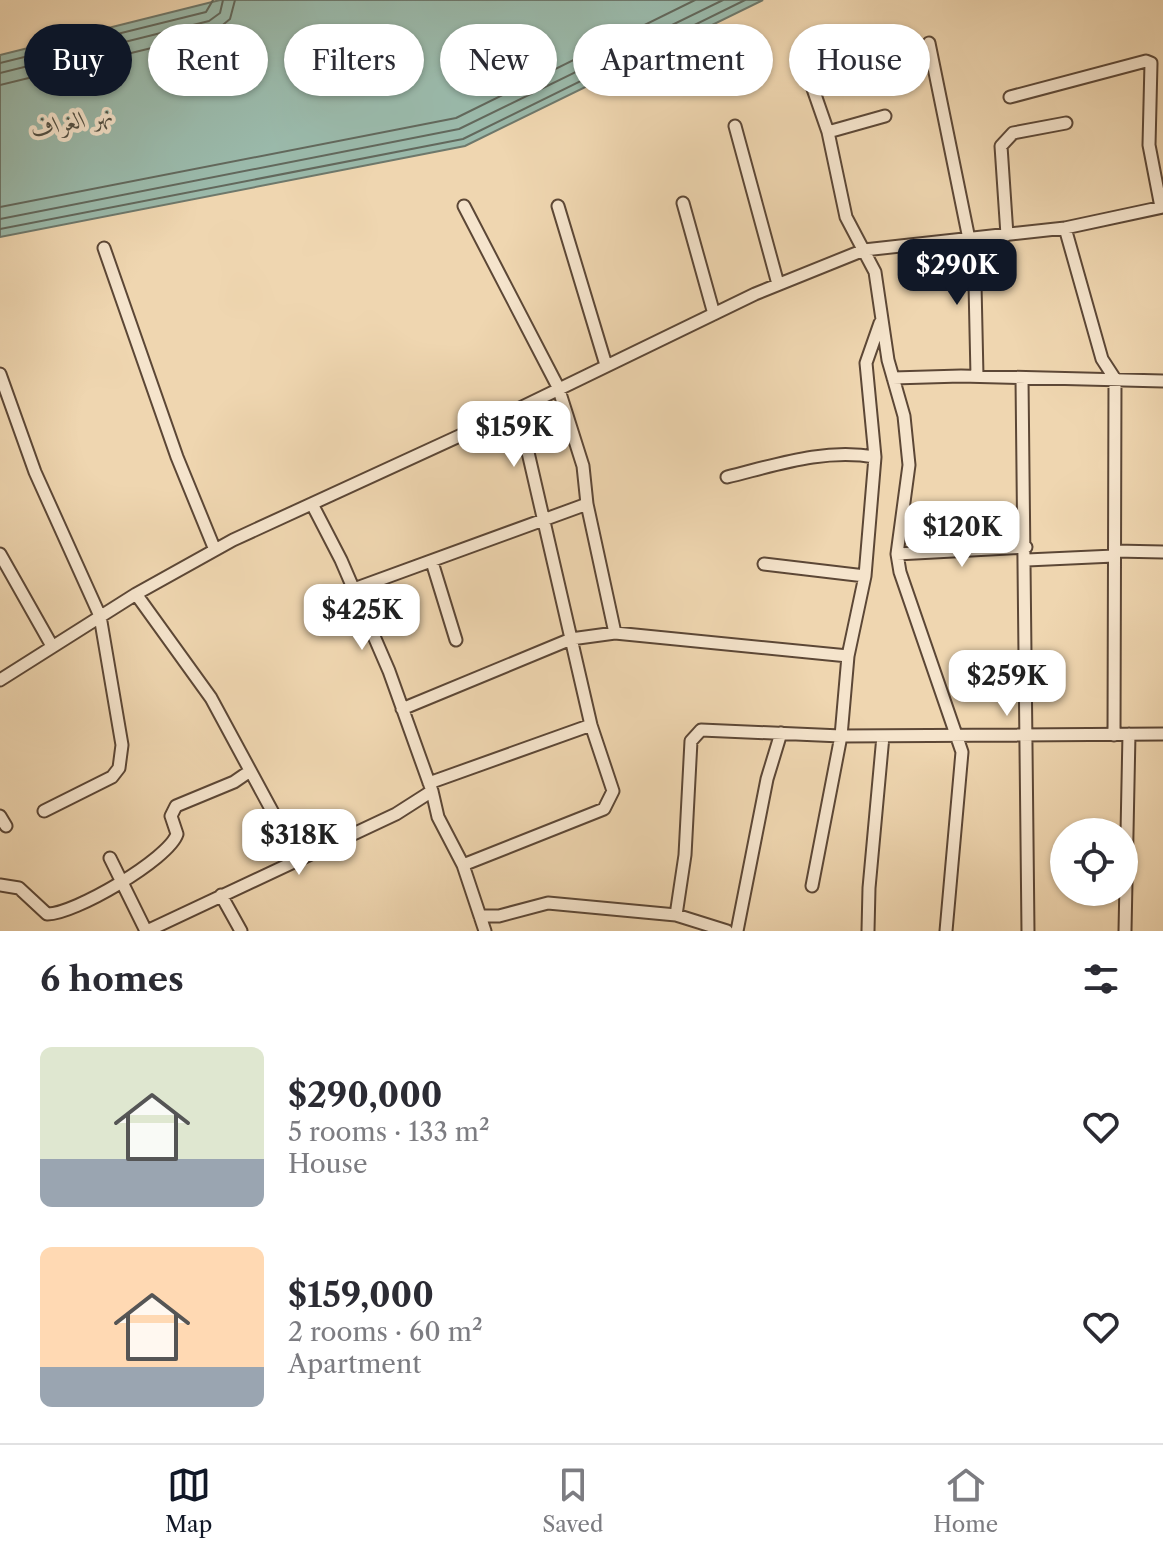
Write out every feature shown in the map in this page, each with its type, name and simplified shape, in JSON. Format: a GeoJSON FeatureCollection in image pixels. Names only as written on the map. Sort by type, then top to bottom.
{"type":"FeatureCollection","features":[{"type":"Feature","properties":{"kind":"street"},"geometry":{"type":"LineString","coordinates":[[930,48],[971,238],[977,376]]}},
{"type":"Feature","properties":{"kind":"street"},"geometry":{"type":"LineString","coordinates":[[2,675],[215,550],[778,284],[864,250],[1065,228],[1162,207],[1149,145],[1151,63],[1146,61],[1010,97]]}},
{"type":"Feature","properties":{"kind":"street"},"geometry":{"type":"LineString","coordinates":[[815,96],[828,132],[840,198],[875,272],[881,321],[909,440],[897,554],[904,591],[962,752],[946,931]]}},
{"type":"Feature","properties":{"kind":"street"},"geometry":{"type":"LineString","coordinates":[[828,132],[885,116]]}},
{"type":"Feature","properties":{"kind":"street"},"geometry":{"type":"LineString","coordinates":[[1007,235],[1001,146],[1013,133],[1066,123]]}},
{"type":"Feature","properties":{"kind":"street"},"geometry":{"type":"LineString","coordinates":[[735,126],[778,284]]}},
{"type":"Feature","properties":{"kind":"street"},"geometry":{"type":"LineString","coordinates":[[683,203],[714,314]]}},
{"type":"Feature","properties":{"kind":"street"},"geometry":{"type":"LineString","coordinates":[[464,206],[558,387],[583,466],[587,504],[615,633]]}},
{"type":"Feature","properties":{"kind":"street"},"geometry":{"type":"LineString","coordinates":[[558,206],[606,365]]}},
{"type":"Feature","properties":{"kind":"street"},"geometry":{"type":"LineString","coordinates":[[1065,228],[1102,359],[1115,379],[1114,735]]}},
{"type":"Feature","properties":{"kind":"street"},"geometry":{"type":"LineString","coordinates":[[104,248],[177,457],[215,550]]}},
{"type":"Feature","properties":{"kind":"street"},"geometry":{"type":"LineString","coordinates":[[812,886],[841,736],[848,656],[865,576],[875,457],[866,363],[881,321]]}},
{"type":"Feature","properties":{"kind":"street"},"geometry":{"type":"LineString","coordinates":[[0,374],[35,472],[100,616],[122,745],[119,768],[95,789],[44,811]]}},
{"type":"Feature","properties":{"kind":"street"},"geometry":{"type":"LineString","coordinates":[[893,378],[977,376],[1163,381]]}},
{"type":"Feature","properties":{"kind":"street"},"geometry":{"type":"LineString","coordinates":[[1022,379],[1028,931]]}},
{"type":"Feature","properties":{"kind":"street"},"geometry":{"type":"LineString","coordinates":[[463,865],[604,809],[613,791],[591,725],[518,409]]}},
{"type":"Feature","properties":{"kind":"street"},"geometry":{"type":"LineString","coordinates":[[727,477],[820,455],[848,452],[875,457]]}},
{"type":"Feature","properties":{"kind":"street"},"geometry":{"type":"LineString","coordinates":[[312,504],[354,589],[431,787],[438,817],[463,865],[485,931]]}},
{"type":"Feature","properties":{"kind":"street"},"geometry":{"type":"LineString","coordinates":[[354,589],[587,504]]}},
{"type":"Feature","properties":{"kind":"street"},"geometry":{"type":"LineString","coordinates":[[897,554],[1163,552]]}},
{"type":"Feature","properties":{"kind":"street"},"geometry":{"type":"LineString","coordinates":[[0,554],[52,646]]}},
{"type":"Feature","properties":{"kind":"street"},"geometry":{"type":"LineString","coordinates":[[432,562],[456,640]]}},
{"type":"Feature","properties":{"kind":"street"},"geometry":{"type":"LineString","coordinates":[[764,564],[865,576]]}},
{"type":"Feature","properties":{"kind":"street"},"geometry":{"type":"LineString","coordinates":[[136,594],[195,673],[298,859]]}},
{"type":"Feature","properties":{"kind":"street"},"geometry":{"type":"LineString","coordinates":[[402,709],[571,639],[615,633],[848,656]]}},
{"type":"Feature","properties":{"kind":"street"},"geometry":{"type":"LineString","coordinates":[[110,858],[147,931],[396,814],[431,787],[591,725]]}},
{"type":"Feature","properties":{"kind":"street"},"geometry":{"type":"LineString","coordinates":[[676,915],[685,855],[693,736],[706,729],[841,736],[1163,734]]}},
{"type":"Feature","properties":{"kind":"street"},"geometry":{"type":"LineString","coordinates":[[737,931],[767,779],[781,733]]}},
{"type":"Feature","properties":{"kind":"street"},"geometry":{"type":"LineString","coordinates":[[1125,931],[1129,734]]}},
{"type":"Feature","properties":{"kind":"street"},"geometry":{"type":"LineString","coordinates":[[868,931],[883,736]]}},
{"type":"Feature","properties":{"kind":"street"},"geometry":{"type":"LineString","coordinates":[[0,885],[19,888],[38,910],[52,915],[123,881],[174,842],[177,834],[171,813],[176,806],[234,782],[250,771]]}},
{"type":"Feature","properties":{"kind":"street"},"geometry":{"type":"LineString","coordinates":[[221,895],[241,931]]}},
{"type":"Feature","properties":{"kind":"street"},"geometry":{"type":"LineString","coordinates":[[480,916],[499,916],[548,903],[676,915],[727,931]]}},
{"type":"Feature","properties":{"kind":"water","name":"نهر الغراف"},"geometry":{"type":"Polygon","coordinates":[[[220,0],[763,0],[714,24],[573,24],[573,93],[465,146],[0,237],[0,55],[24,49],[24,96],[132,96],[132,24],[124,24],[220,0]]]}}]}
